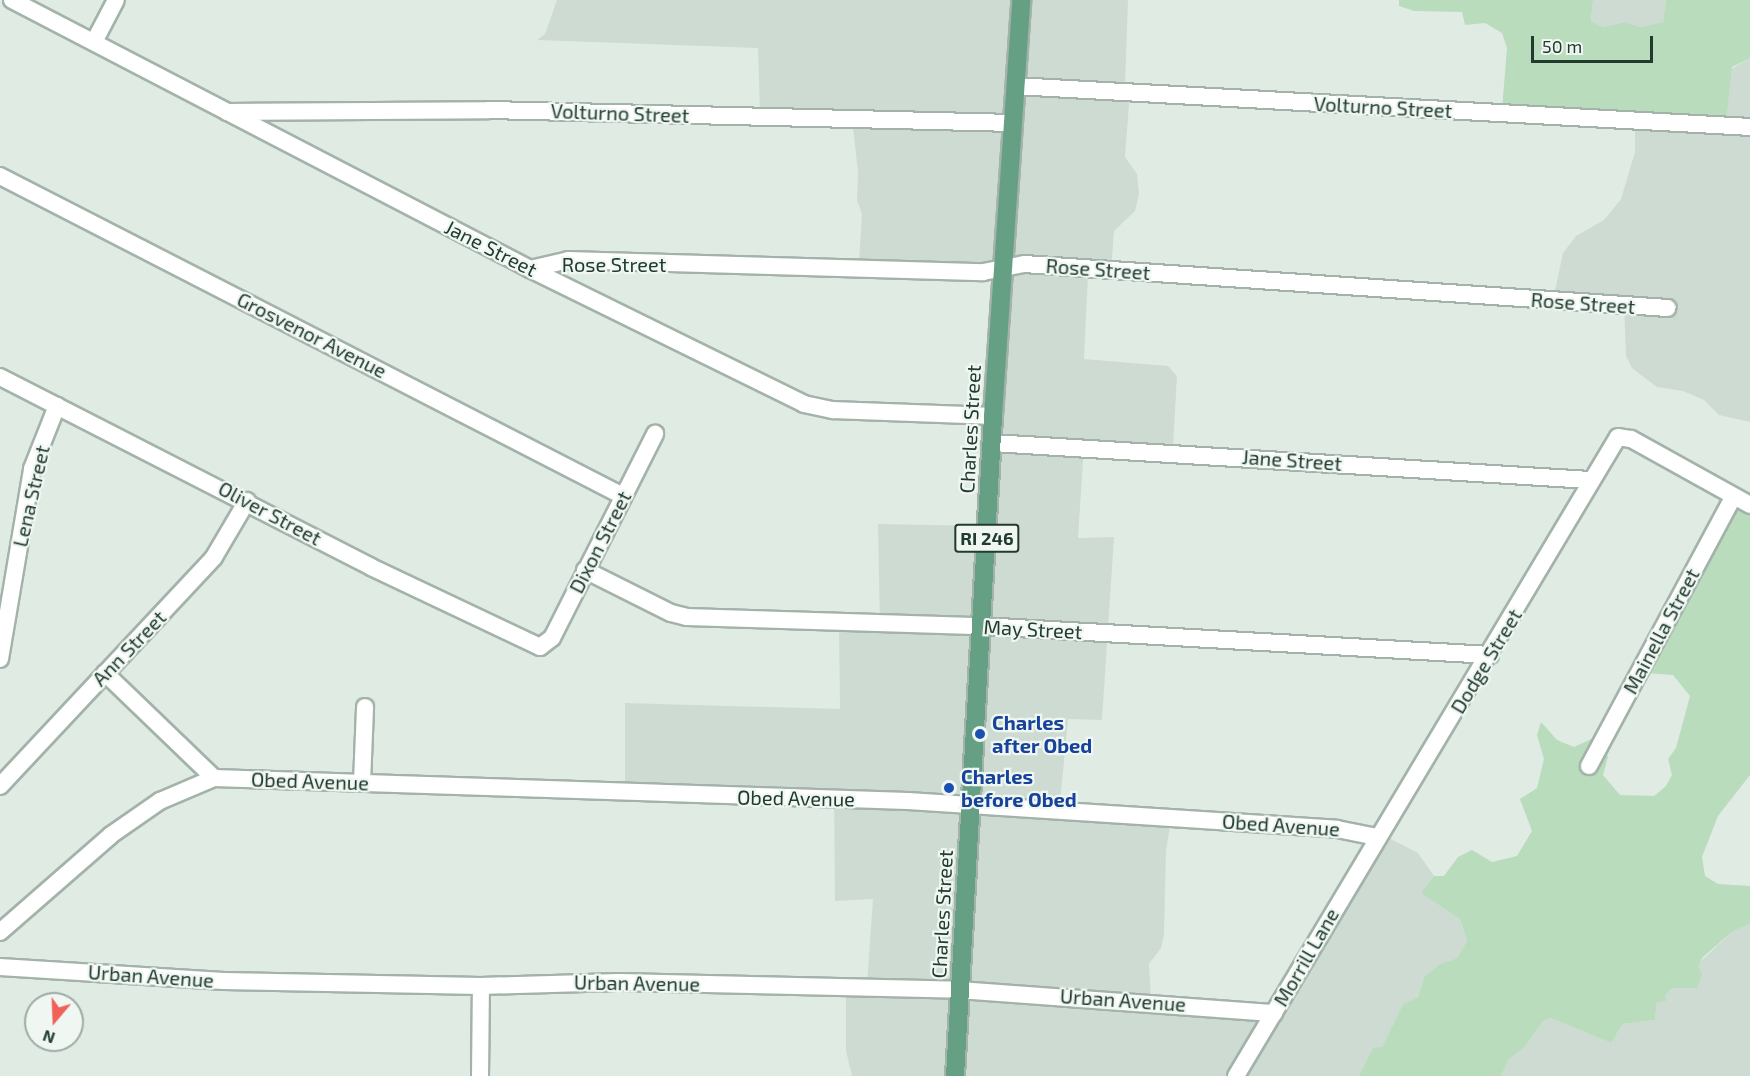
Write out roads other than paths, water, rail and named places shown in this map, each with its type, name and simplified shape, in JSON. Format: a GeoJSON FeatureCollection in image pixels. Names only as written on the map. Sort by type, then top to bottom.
{"type":"FeatureCollection","features":[{"type":"Feature","properties":{"kind":"main road","name":"Charles Street"},"geometry":{"type":"LineString","coordinates":[[956,1076],[993,416],[1021,0]]}},
{"type":"Feature","properties":{"kind":"street","name":"Jane Street"},"geometry":{"type":"LineString","coordinates":[[12,0],[530,269],[804,404],[833,410],[993,416]]}},
{"type":"Feature","properties":{"kind":"street"},"geometry":{"type":"LineString","coordinates":[[94,42],[117,0]]}},
{"type":"Feature","properties":{"kind":"street","name":"Volturno Street"},"geometry":{"type":"LineString","coordinates":[[1015,86],[1750,126]]}},
{"type":"Feature","properties":{"kind":"street","name":"Volturno Street"},"geometry":{"type":"LineString","coordinates":[[227,112],[489,110],[1012,123]]}},
{"type":"Feature","properties":{"kind":"street","name":"Grosvenor Avenue"},"geometry":{"type":"LineString","coordinates":[[2,182],[623,496]]}},
{"type":"Feature","properties":{"kind":"street","name":"Rose Street"},"geometry":{"type":"LineString","coordinates":[[530,269],[568,260],[983,272],[1024,264],[1667,308]]}},
{"type":"Feature","properties":{"kind":"street","name":"Oliver Street"},"geometry":{"type":"LineString","coordinates":[[0,377],[247,501],[371,567],[540,647]]}},
{"type":"Feature","properties":{"kind":"street","name":"Lena Street"},"geometry":{"type":"LineString","coordinates":[[0,659],[32,469],[57,406]]}},
{"type":"Feature","properties":{"kind":"street","name":"Dixon Street"},"geometry":{"type":"LineString","coordinates":[[540,647],[552,638],[655,434]]}},
{"type":"Feature","properties":{"kind":"street","name":"Dodge Street"},"geometry":{"type":"LineString","coordinates":[[1377,837],[1490,656],[1612,444],[1625,437],[1734,496]]}},
{"type":"Feature","properties":{"kind":"street","name":"Jane Street"},"geometry":{"type":"LineString","coordinates":[[993,443],[1590,480]]}},
{"type":"Feature","properties":{"kind":"street"},"geometry":{"type":"LineString","coordinates":[[1734,496],[1750,505]]}},
{"type":"Feature","properties":{"kind":"street","name":"Mainella Street"},"geometry":{"type":"LineString","coordinates":[[1589,766],[1734,496]]}},
{"type":"Feature","properties":{"kind":"street","name":"Ann Street"},"geometry":{"type":"LineString","coordinates":[[0,786],[214,557],[247,501]]}},
{"type":"Feature","properties":{"kind":"street","name":"May Street"},"geometry":{"type":"LineString","coordinates":[[585,570],[671,613],[687,617],[981,626],[1490,656]]}},
{"type":"Feature","properties":{"kind":"street"},"geometry":{"type":"LineString","coordinates":[[105,673],[214,778]]}},
{"type":"Feature","properties":{"kind":"street"},"geometry":{"type":"LineString","coordinates":[[362,783],[364,706]]}},
{"type":"Feature","properties":{"kind":"street","name":"Obed Avenue"},"geometry":{"type":"LineString","coordinates":[[0,932],[111,835],[160,801],[214,778],[970,805],[1337,829],[1377,837]]}},
{"type":"Feature","properties":{"kind":"street","name":"Morrill Lane"},"geometry":{"type":"LineString","coordinates":[[1236,1076],[1377,837]]}},
{"type":"Feature","properties":{"kind":"street","name":"Urban Avenue"},"geometry":{"type":"LineString","coordinates":[[0,967],[219,981],[482,986],[619,982],[960,990],[1274,1013]]}},
{"type":"Feature","properties":{"kind":"street"},"geometry":{"type":"LineString","coordinates":[[480,1076],[482,986]]}},
{"type":"Feature","properties":{"kind":"place","name":"Charles after Obed"},"geometry":{"type":"Point","coordinates":[980,734]}},
{"type":"Feature","properties":{"kind":"place","name":"Charles before Obed"},"geometry":{"type":"Point","coordinates":[949,788]}}]}
